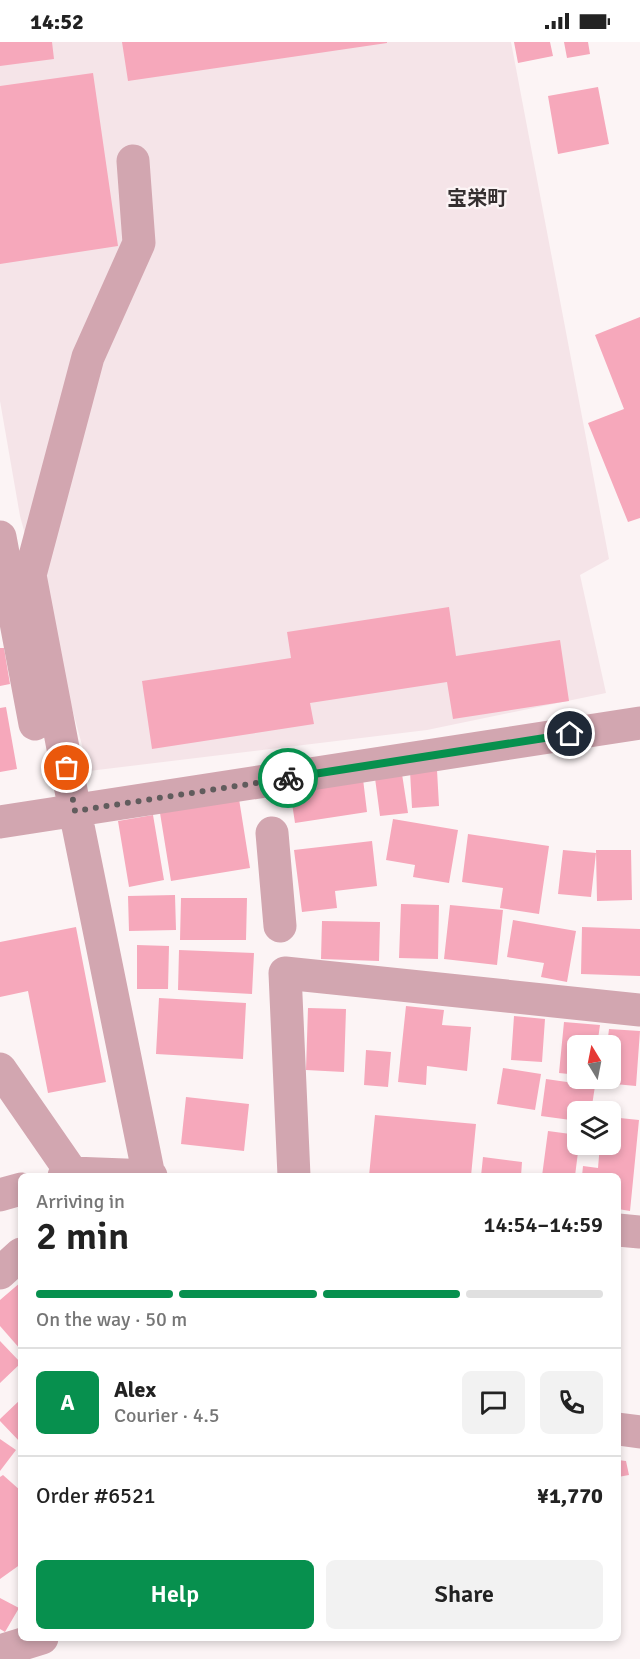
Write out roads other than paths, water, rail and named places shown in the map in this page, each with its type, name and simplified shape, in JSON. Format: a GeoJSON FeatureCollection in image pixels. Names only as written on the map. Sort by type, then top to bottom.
{"type":"FeatureCollection","features":[{"type":"Feature","properties":{"kind":"street"},"geometry":{"type":"LineString","coordinates":[[64,813],[30,575],[88,357],[139,243],[133,161]]}},
{"type":"Feature","properties":{"kind":"street"},"geometry":{"type":"LineString","coordinates":[[0,537],[149,1173]]}},
{"type":"Feature","properties":{"kind":"street"},"geometry":{"type":"LineString","coordinates":[[0,822],[640,723]]}},
{"type":"Feature","properties":{"kind":"street"},"geometry":{"type":"LineString","coordinates":[[272,833],[280,926]]}},
{"type":"Feature","properties":{"kind":"street"},"geometry":{"type":"LineString","coordinates":[[294,1173],[285,973],[640,1010]]}},
{"type":"Feature","properties":{"kind":"street"},"geometry":{"type":"LineString","coordinates":[[0,1069],[69,1173]]}},
{"type":"Feature","properties":{"kind":"street"},"geometry":{"type":"LineString","coordinates":[[0,1195],[18,1190]]}},
{"type":"Feature","properties":{"kind":"street"},"geometry":{"type":"LineString","coordinates":[[621,1230],[640,1232]]}},
{"type":"Feature","properties":{"kind":"street"},"geometry":{"type":"LineString","coordinates":[[0,1273],[18,1257]]}},
{"type":"Feature","properties":{"kind":"street"},"geometry":{"type":"LineString","coordinates":[[621,1429],[640,1432]]}},
{"type":"Feature","properties":{"kind":"street"},"geometry":{"type":"LineString","coordinates":[[0,1651],[32,1641]]}},
{"type":"Feature","properties":{"kind":"district","name":"宝栄町"},"geometry":{"type":"Point","coordinates":[477,198]}}]}
